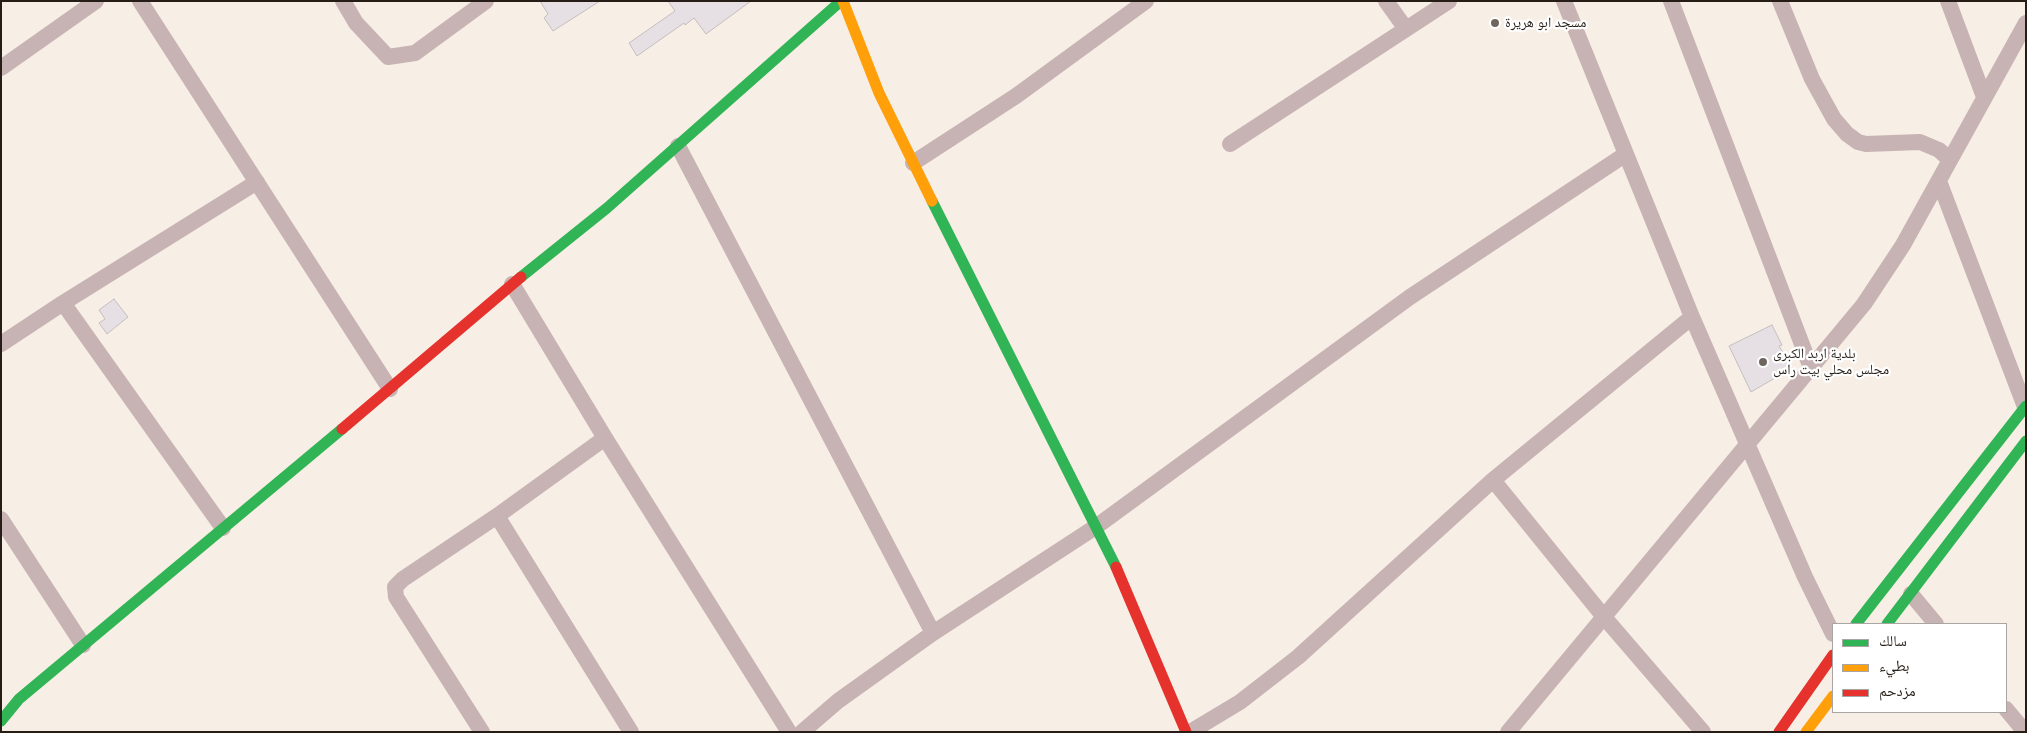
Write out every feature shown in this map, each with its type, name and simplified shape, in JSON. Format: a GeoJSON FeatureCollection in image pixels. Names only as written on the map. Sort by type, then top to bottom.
{"type":"FeatureCollection","features":[{"type":"Feature","properties":{"kind":"street"},"geometry":{"type":"LineString","coordinates":[[1,68],[96,1]]}},
{"type":"Feature","properties":{"kind":"street"},"geometry":{"type":"LineString","coordinates":[[140,1],[390,389]]}},
{"type":"Feature","properties":{"kind":"street"},"geometry":{"type":"LineString","coordinates":[[343,1],[356,22],[388,57],[415,53],[486,1]]}},
{"type":"Feature","properties":{"kind":"street"},"geometry":{"type":"LineString","coordinates":[[1,721],[19,698],[390,389],[512,284],[607,208],[842,1],[879,93],[1018,374],[1097,526],[1188,732],[1240,702],[1298,657],[1493,480],[1692,317]]}},
{"type":"Feature","properties":{"kind":"street"},"geometry":{"type":"LineString","coordinates":[[913,163],[1016,96],[1146,1]]}},
{"type":"Feature","properties":{"kind":"street"},"geometry":{"type":"LineString","coordinates":[[1386,1],[1406,29]]}},
{"type":"Feature","properties":{"kind":"street"},"geometry":{"type":"LineString","coordinates":[[1230,144],[1449,1]]}},
{"type":"Feature","properties":{"kind":"street"},"geometry":{"type":"LineString","coordinates":[[1564,1],[1692,317],[1805,577],[1832,632]]}},
{"type":"Feature","properties":{"kind":"street"},"geometry":{"type":"LineString","coordinates":[[1670,1],[1811,368]]}},
{"type":"Feature","properties":{"kind":"street"},"geometry":{"type":"LineString","coordinates":[[1780,1],[1812,79],[1834,118],[1847,134],[1858,142],[1866,144],[1920,142],[1939,150],[1949,159]]}},
{"type":"Feature","properties":{"kind":"street"},"geometry":{"type":"LineString","coordinates":[[1948,1],[1984,97]]}},
{"type":"Feature","properties":{"kind":"street"},"geometry":{"type":"LineString","coordinates":[[1508,732],[1839,335],[1884,275],[2026,23]]}},
{"type":"Feature","properties":{"kind":"street"},"geometry":{"type":"LineString","coordinates":[[678,146],[934,633]]}},
{"type":"Feature","properties":{"kind":"street"},"geometry":{"type":"LineString","coordinates":[[802,732],[838,701],[934,633],[1097,526],[1410,297],[1626,154]]}},
{"type":"Feature","properties":{"kind":"street"},"geometry":{"type":"LineString","coordinates":[[1857,623],[2025,406],[1938,181]]}},
{"type":"Feature","properties":{"kind":"street"},"geometry":{"type":"LineString","coordinates":[[1,344],[257,182]]}},
{"type":"Feature","properties":{"kind":"street"},"geometry":{"type":"LineString","coordinates":[[512,284],[605,438],[789,732]]}},
{"type":"Feature","properties":{"kind":"street"},"geometry":{"type":"LineString","coordinates":[[63,303],[223,528]]}},
{"type":"Feature","properties":{"kind":"street"},"geometry":{"type":"LineString","coordinates":[[482,732],[400,605],[394,592],[395,587],[605,438]]}},
{"type":"Feature","properties":{"kind":"street"},"geometry":{"type":"LineString","coordinates":[[1888,623],[2026,442]]}},
{"type":"Feature","properties":{"kind":"street"},"geometry":{"type":"LineString","coordinates":[[1493,480],[1604,617],[1703,732]]}},
{"type":"Feature","properties":{"kind":"street"},"geometry":{"type":"LineString","coordinates":[[497,516],[631,732]]}},
{"type":"Feature","properties":{"kind":"street"},"geometry":{"type":"LineString","coordinates":[[1,519],[83,645]]}},
{"type":"Feature","properties":{"kind":"street"},"geometry":{"type":"LineString","coordinates":[[1911,594],[1935,623]]}},
{"type":"Feature","properties":{"kind":"street"},"geometry":{"type":"LineString","coordinates":[[1779,732],[1832,656]]}},
{"type":"Feature","properties":{"kind":"street"},"geometry":{"type":"LineString","coordinates":[[1806,732],[1832,697]]}},
{"type":"Feature","properties":{"kind":"street"},"geometry":{"type":"LineString","coordinates":[[1,707],[19,698]]}},
{"type":"Feature","properties":{"kind":"street"},"geometry":{"type":"LineString","coordinates":[[2007,710],[2025,732]]}},
{"type":"Feature","properties":{"kind":"building"},"geometry":{"type":"Polygon","coordinates":[[[540,1],[600,1],[553,31],[544,18],[548,14],[540,1]]]}},
{"type":"Feature","properties":{"kind":"building"},"geometry":{"type":"Polygon","coordinates":[[[668,1],[751,1],[706,34],[694,18],[637,56],[629,43],[675,11],[668,1]]]}},
{"type":"Feature","properties":{"kind":"building"},"geometry":{"type":"Polygon","coordinates":[[[114,299],[128,317],[107,334],[99,323],[105,319],[99,310],[114,299]]]}},
{"type":"Feature","properties":{"kind":"building","name":"بلدية اربد الكبرى مجلس محلي بيت راس"},"geometry":{"type":"Polygon","coordinates":[[[1772,325],[1782,345],[1779,346],[1792,368],[1751,392],[1729,346],[1772,325]]]}},
{"type":"Feature","properties":{"kind":"traffic: fast"},"geometry":{"type":"LineString","coordinates":[[521,277],[607,208],[841,1]]}},
{"type":"Feature","properties":{"kind":"traffic: fast"},"geometry":{"type":"LineString","coordinates":[[932,201],[1116,567]]}},
{"type":"Feature","properties":{"kind":"traffic: fast"},"geometry":{"type":"LineString","coordinates":[[1857,623],[2026,406]]}},
{"type":"Feature","properties":{"kind":"traffic: fast"},"geometry":{"type":"LineString","coordinates":[[1,721],[19,699],[342,429]]}},
{"type":"Feature","properties":{"kind":"traffic: fast"},"geometry":{"type":"LineString","coordinates":[[1888,623],[2026,441]]}},
{"type":"Feature","properties":{"kind":"traffic: slow"},"geometry":{"type":"LineString","coordinates":[[843,1],[879,93],[932,201]]}},
{"type":"Feature","properties":{"kind":"traffic: slow"},"geometry":{"type":"LineString","coordinates":[[1806,732],[1832,697]]}},
{"type":"Feature","properties":{"kind":"traffic: jam"},"geometry":{"type":"LineString","coordinates":[[342,429],[521,277]]}},
{"type":"Feature","properties":{"kind":"traffic: jam"},"geometry":{"type":"LineString","coordinates":[[1116,567],[1186,732]]}},
{"type":"Feature","properties":{"kind":"traffic: jam"},"geometry":{"type":"LineString","coordinates":[[1779,732],[1832,656]]}},
{"type":"Feature","properties":{"kind":"place","name":"مسجد ابو هريرة"},"geometry":{"type":"Point","coordinates":[1495,23]}},
{"type":"Feature","properties":{"kind":"place","name":"بلدية اربد الكبرى مجلس محلي بيت راس"},"geometry":{"type":"Point","coordinates":[1763,362]}}]}
